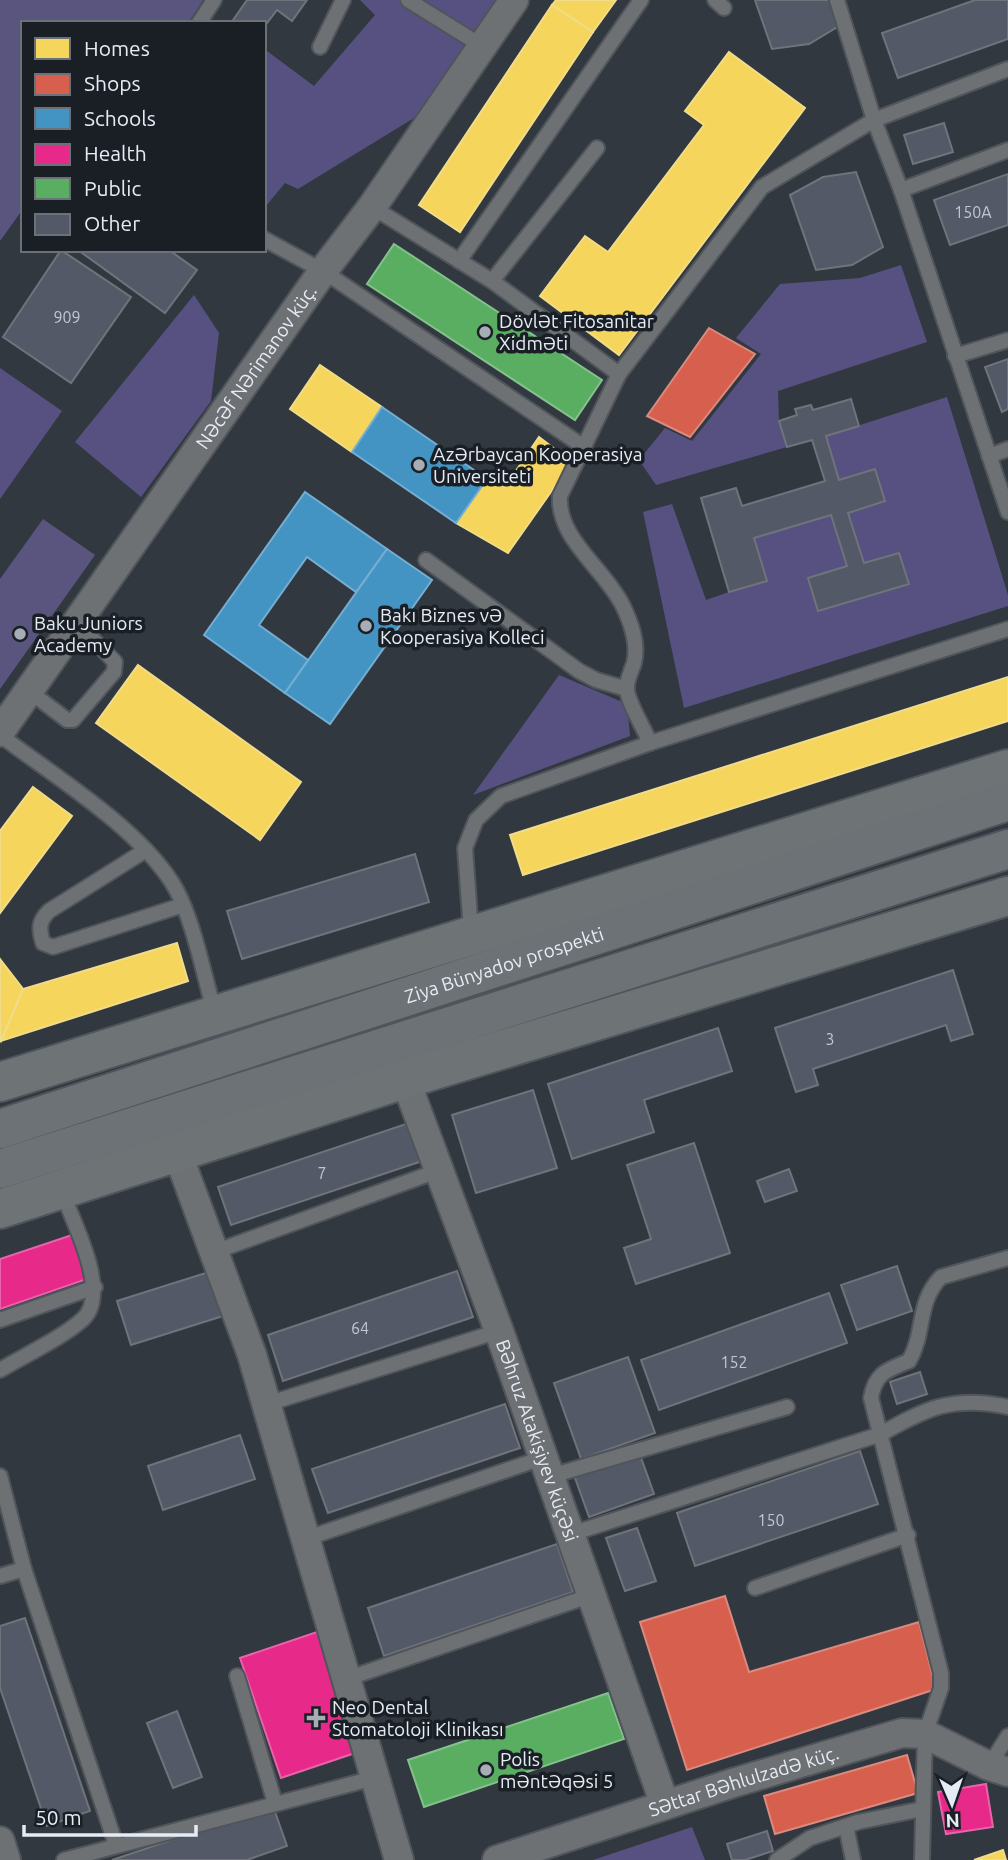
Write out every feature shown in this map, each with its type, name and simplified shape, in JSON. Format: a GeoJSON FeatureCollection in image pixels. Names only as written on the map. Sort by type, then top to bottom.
{"type":"FeatureCollection","features":[{"type":"Feature","properties":{"kind":"main road","name":"Ziya Bünyadov prospekti"},"geometry":{"type":"LineString","coordinates":[[0,1082],[1008,769]]}},
{"type":"Feature","properties":{"kind":"main road","name":"Ziya Bünyadov prospekti"},"geometry":{"type":"LineString","coordinates":[[0,1129],[1008,802]]}},
{"type":"Feature","properties":{"kind":"main road"},"geometry":{"type":"LineString","coordinates":[[0,1170],[1008,849]]}},
{"type":"Feature","properties":{"kind":"main road"},"geometry":{"type":"LineString","coordinates":[[0,1209],[405,1079],[1008,895]]}},
{"type":"Feature","properties":{"kind":"street","name":"Nəcəf Nərimanov küç."},"geometry":{"type":"LineString","coordinates":[[0,733],[323,271],[372,207],[514,0]]}},
{"type":"Feature","properties":{"kind":"street","name":"Bəhruz Atakişiyev küçəsi"},"geometry":{"type":"LineString","coordinates":[[405,1079],[548,1466],[666,1805]]}},
{"type":"Feature","properties":{"kind":"street"},"geometry":{"type":"LineString","coordinates":[[177,1152],[267,1404],[399,1860]]}},
{"type":"Feature","properties":{"kind":"street","name":"Səttar Bəhlulzadə küç."},"geometry":{"type":"LineString","coordinates":[[497,1860],[902,1733],[925,1734]]}},
{"type":"Feature","properties":{"kind":"street"},"geometry":{"type":"LineString","coordinates":[[925,1734],[1002,1774]]}},
{"type":"Feature","properties":{"kind":"street"},"geometry":{"type":"LineString","coordinates":[[0,1841],[6,1860]]}},
{"type":"Feature","properties":{"kind":"lane"},"geometry":{"type":"LineString","coordinates":[[200,21],[214,0]]}},
{"type":"Feature","properties":{"kind":"lane"},"geometry":{"type":"LineString","coordinates":[[320,47],[343,0]]}},
{"type":"Feature","properties":{"kind":"lane"},"geometry":{"type":"LineString","coordinates":[[408,0],[482,46]]}},
{"type":"Feature","properties":{"kind":"lane"},"geometry":{"type":"LineString","coordinates":[[459,261],[640,0]]}},
{"type":"Feature","properties":{"kind":"lane"},"geometry":{"type":"LineString","coordinates":[[837,0],[874,120],[901,190],[1008,512]]}},
{"type":"Feature","properties":{"kind":"lane"},"geometry":{"type":"LineString","coordinates":[[650,743],[627,689],[636,659],[636,643],[623,607],[609,580],[562,521],[560,508],[560,496],[619,374],[762,187],[874,120],[1008,69]]}},
{"type":"Feature","properties":{"kind":"lane"},"geometry":{"type":"LineString","coordinates":[[492,281],[597,148]]}},
{"type":"Feature","properties":{"kind":"lane"},"geometry":{"type":"LineString","coordinates":[[901,190],[1008,150]]}},
{"type":"Feature","properties":{"kind":"lane"},"geometry":{"type":"LineString","coordinates":[[372,207],[492,281],[619,374]]}},
{"type":"Feature","properties":{"kind":"lane"},"geometry":{"type":"LineString","coordinates":[[266,240],[323,271],[584,447]]}},
{"type":"Feature","properties":{"kind":"lane"},"geometry":{"type":"LineString","coordinates":[[955,356],[1008,340]]}},
{"type":"Feature","properties":{"kind":"lane"},"geometry":{"type":"LineString","coordinates":[[989,456],[1008,449]]}},
{"type":"Feature","properties":{"kind":"lane"},"geometry":{"type":"LineString","coordinates":[[426,560],[579,671],[596,680],[627,689]]}},
{"type":"Feature","properties":{"kind":"lane"},"geometry":{"type":"LineString","coordinates":[[29,691],[67,720],[78,719],[114,672],[115,662],[76,623]]}},
{"type":"Feature","properties":{"kind":"lane"},"geometry":{"type":"LineString","coordinates":[[472,937],[465,848],[476,820],[501,796],[650,743],[1008,629]]}},
{"type":"Feature","properties":{"kind":"lane"},"geometry":{"type":"LineString","coordinates":[[0,733],[146,850],[172,882],[183,905],[215,1015]]}},
{"type":"Feature","properties":{"kind":"lane"},"geometry":{"type":"LineString","coordinates":[[146,850],[49,911],[41,919],[39,929],[43,943],[53,947],[183,905]]}},
{"type":"Feature","properties":{"kind":"lane"},"geometry":{"type":"LineString","coordinates":[[214,1252],[440,1170]]}},
{"type":"Feature","properties":{"kind":"lane"},"geometry":{"type":"LineString","coordinates":[[0,1370],[84,1318],[94,1301],[95,1287],[61,1189]]}},
{"type":"Feature","properties":{"kind":"lane"},"geometry":{"type":"LineString","coordinates":[[922,1860],[925,1734],[941,1688],[941,1673],[871,1398],[874,1383],[880,1373],[909,1361],[921,1325],[922,1304],[931,1287],[949,1272],[1008,1258]]}},
{"type":"Feature","properties":{"kind":"lane"},"geometry":{"type":"LineString","coordinates":[[0,1320],[95,1287]]}},
{"type":"Feature","properties":{"kind":"lane"},"geometry":{"type":"LineString","coordinates":[[267,1404],[499,1331]]}},
{"type":"Feature","properties":{"kind":"lane"},"geometry":{"type":"LineString","coordinates":[[571,1534],[881,1434],[924,1409],[965,1402],[1008,1407]]}},
{"type":"Feature","properties":{"kind":"lane"},"geometry":{"type":"LineString","coordinates":[[305,1539],[548,1466],[787,1407]]}},
{"type":"Feature","properties":{"kind":"lane"},"geometry":{"type":"LineString","coordinates":[[0,1476],[24,1569],[116,1845]]}},
{"type":"Feature","properties":{"kind":"lane"},"geometry":{"type":"LineString","coordinates":[[755,1588],[908,1535]]}},
{"type":"Feature","properties":{"kind":"lane"},"geometry":{"type":"LineString","coordinates":[[0,1576],[24,1569]]}},
{"type":"Feature","properties":{"kind":"lane"},"geometry":{"type":"LineString","coordinates":[[346,1679],[592,1595]]}},
{"type":"Feature","properties":{"kind":"lane"},"geometry":{"type":"LineString","coordinates":[[237,1676],[275,1803]]}},
{"type":"Feature","properties":{"kind":"lane"},"geometry":{"type":"LineString","coordinates":[[1002,1774],[1008,1736]]}},
{"type":"Feature","properties":{"kind":"lane"},"geometry":{"type":"LineString","coordinates":[[64,1860],[374,1778]]}},
{"type":"Feature","properties":{"kind":"lane"},"geometry":{"type":"LineString","coordinates":[[777,1860],[810,1838],[846,1826],[922,1809]]}},
{"type":"Feature","properties":{"kind":"lane"},"geometry":{"type":"LineString","coordinates":[[846,1826],[853,1860]]}},
{"type":"Feature","properties":{"kind":"shaded area"},"geometry":{"type":"Polygon","coordinates":[[[0,0],[203,0],[189,21],[21,21],[21,212],[0,241],[0,0]]]}},
{"type":"Feature","properties":{"kind":"shaded area"},"geometry":{"type":"Polygon","coordinates":[[[360,0],[497,0],[414,118],[298,189],[285,183],[266,206],[266,52],[314,86],[375,15],[360,0]]]}},
{"type":"Feature","properties":{"kind":"shaded area"},"geometry":{"type":"Polygon","coordinates":[[[901,265],[927,342],[778,391],[779,421],[787,447],[656,485],[639,460],[665,428],[692,441],[761,354],[736,338],[780,284],[860,278],[901,265]]]}},
{"type":"Feature","properties":{"kind":"shaded area"},"geometry":{"type":"Polygon","coordinates":[[[194,295],[219,333],[211,401],[141,497],[75,442],[194,295]]]}},
{"type":"Feature","properties":{"kind":"shaded area"},"geometry":{"type":"Polygon","coordinates":[[[0,368],[62,411],[0,499],[0,368]]]}},
{"type":"Feature","properties":{"kind":"shaded area"},"geometry":{"type":"Polygon","coordinates":[[[947,397],[1008,595],[1008,606],[684,708],[643,512],[672,504],[706,600],[729,592],[754,538],[831,515],[847,566],[809,578],[818,611],[908,584],[899,553],[864,563],[848,513],[885,501],[875,470],[839,480],[826,436],[947,397]]]}},
{"type":"Feature","properties":{"kind":"shaded area","name":"Baku Juniors Academy"},"geometry":{"type":"Polygon","coordinates":[[[43,519],[95,555],[0,689],[0,579],[43,519]]]}},
{"type":"Feature","properties":{"kind":"shaded area"},"geometry":{"type":"Polygon","coordinates":[[[559,675],[627,704],[630,736],[473,795],[559,675]]]}},
{"type":"Feature","properties":{"kind":"shaded area"},"geometry":{"type":"Polygon","coordinates":[[[692,1827],[705,1860],[593,1860],[692,1827]]]}},
{"type":"Feature","properties":{"kind":"building: Homes"},"geometry":{"type":"Polygon","coordinates":[[[556,0],[616,0],[593,32],[552,5],[556,0]]]}},
{"type":"Feature","properties":{"kind":"building: Homes"},"geometry":{"type":"Polygon","coordinates":[[[552,5],[593,32],[460,232],[419,205],[552,5]]]}},
{"type":"Feature","properties":{"kind":"building: Homes"},"geometry":{"type":"Polygon","coordinates":[[[729,52],[805,108],[619,355],[540,296],[585,236],[608,252],[704,125],[685,111],[729,52]]]}},
{"type":"Feature","properties":{"kind":"building: Homes"},"geometry":{"type":"Polygon","coordinates":[[[320,365],[382,407],[352,452],[290,409],[320,365]]]}},
{"type":"Feature","properties":{"kind":"building: Homes"},"geometry":{"type":"Polygon","coordinates":[[[539,437],[572,462],[508,553],[456,523],[489,476],[505,487],[539,437]]]}},
{"type":"Feature","properties":{"kind":"building: Homes"},"geometry":{"type":"Polygon","coordinates":[[[138,665],[301,782],[260,840],[96,723],[138,665]]]}},
{"type":"Feature","properties":{"kind":"building: Homes"},"geometry":{"type":"Polygon","coordinates":[[[1008,677],[1008,721],[523,875],[510,835],[1008,677]]]}},
{"type":"Feature","properties":{"kind":"building: Homes"},"geometry":{"type":"Polygon","coordinates":[[[33,787],[72,816],[0,913],[0,831],[33,787]]]}},
{"type":"Feature","properties":{"kind":"building: Homes"},"geometry":{"type":"Polygon","coordinates":[[[177,943],[188,981],[1,1041],[23,989],[177,943]]]}},
{"type":"Feature","properties":{"kind":"building: Homes"},"geometry":{"type":"Polygon","coordinates":[[[0,959],[23,989],[1,1041],[0,1039],[0,959]]]}},
{"type":"Feature","properties":{"kind":"building: Homes"},"geometry":{"type":"Polygon","coordinates":[[[1003,1850],[1006,1860],[974,1860],[1003,1850]]]}},
{"type":"Feature","properties":{"kind":"building: Shops"},"geometry":{"type":"Polygon","coordinates":[[[709,328],[755,354],[690,437],[647,416],[709,328]]]}},
{"type":"Feature","properties":{"kind":"building: Shops"},"geometry":{"type":"Polygon","coordinates":[[[725,1596],[749,1672],[919,1622],[936,1689],[687,1770],[640,1622],[725,1596]]]}},
{"type":"Feature","properties":{"kind":"building: Shops"},"geometry":{"type":"Polygon","coordinates":[[[907,1755],[918,1793],[775,1834],[764,1796],[907,1755]]]}},
{"type":"Feature","properties":{"kind":"building: Schools","name":"Azərbaycan Kooperasiya Universiteti"},"geometry":{"type":"Polygon","coordinates":[[[382,407],[487,479],[456,523],[352,452],[382,407]]]}},
{"type":"Feature","properties":{"kind":"building: Schools"},"geometry":{"type":"Polygon","coordinates":[[[305,492],[387,549],[356,592],[307,557],[259,625],[308,660],[285,693],[204,635],[305,492]]]}},
{"type":"Feature","properties":{"kind":"building: Schools","name":"Bakı Biznes və Kooperasiya Kolleci"},"geometry":{"type":"Polygon","coordinates":[[[387,549],[432,580],[330,724],[285,693],[387,549]]]}},
{"type":"Feature","properties":{"kind":"building: Health"},"geometry":{"type":"Polygon","coordinates":[[[72,1235],[87,1279],[0,1309],[0,1259],[72,1235]]]}},
{"type":"Feature","properties":{"kind":"building: Health"},"geometry":{"type":"Polygon","coordinates":[[[317,1632],[358,1752],[281,1778],[240,1658],[317,1632]]]}},
{"type":"Feature","properties":{"kind":"building: Health"},"geometry":{"type":"Polygon","coordinates":[[[986,1784],[993,1827],[946,1834],[938,1792],[986,1784]]]}},
{"type":"Feature","properties":{"kind":"building: Public","name":"Dövlət Fitosanitar Xidməti"},"geometry":{"type":"Polygon","coordinates":[[[394,244],[602,380],[575,420],[367,284],[394,244]]]}},
{"type":"Feature","properties":{"kind":"building: Public"},"geometry":{"type":"Polygon","coordinates":[[[608,1693],[624,1739],[424,1807],[408,1760],[608,1693]]]}},
{"type":"Feature","properties":{"kind":"building: Other"},"geometry":{"type":"Polygon","coordinates":[[[247,0],[307,0],[292,21],[277,10],[266,24],[266,21],[232,21],[247,0]]]}},
{"type":"Feature","properties":{"kind":"building: Other"},"geometry":{"type":"Polygon","coordinates":[[[755,0],[830,0],[839,26],[809,44],[772,49],[755,0]]]}},
{"type":"Feature","properties":{"kind":"building: Other"},"geometry":{"type":"Polygon","coordinates":[[[975,0],[1008,0],[1008,39],[898,78],[882,33],[975,0]]]}},
{"type":"Feature","properties":{"kind":"building: Other"},"geometry":{"type":"Polygon","coordinates":[[[944,123],[953,152],[913,164],[904,135],[944,123]]]}},
{"type":"Feature","properties":{"kind":"building: Other"},"geometry":{"type":"Polygon","coordinates":[[[856,172],[883,247],[852,265],[816,270],[790,195],[823,177],[856,172]]]}},
{"type":"Feature","properties":{"kind":"building: Other"},"geometry":{"type":"Polygon","coordinates":[[[1008,174],[1008,225],[950,245],[934,200],[1008,174]]]}},
{"type":"Feature","properties":{"kind":"building: Other"},"geometry":{"type":"Polygon","coordinates":[[[60,252],[64,252],[131,297],[71,383],[3,337],[60,252]]]}},
{"type":"Feature","properties":{"kind":"building: Other"},"geometry":{"type":"Polygon","coordinates":[[[81,252],[172,252],[197,270],[165,313],[81,252]]]}},
{"type":"Feature","properties":{"kind":"building: Other"},"geometry":{"type":"Polygon","coordinates":[[[1008,359],[1008,409],[1002,412],[985,367],[1008,359]]]}},
{"type":"Feature","properties":{"kind":"building: Other"},"geometry":{"type":"Polygon","coordinates":[[[851,399],[859,426],[826,436],[839,480],[875,469],[885,501],[848,513],[864,563],[899,553],[909,584],[818,611],[808,578],[847,566],[831,515],[754,538],[767,581],[729,592],[701,498],[736,488],[742,506],[825,481],[812,440],[787,447],[779,421],[797,415],[795,409],[811,405],[813,410],[851,399]]]}},
{"type":"Feature","properties":{"kind":"building: Other"},"geometry":{"type":"Polygon","coordinates":[[[415,854],[429,902],[242,959],[227,911],[415,854]]]}},
{"type":"Feature","properties":{"kind":"building: Other"},"geometry":{"type":"Polygon","coordinates":[[[953,970],[973,1034],[951,1041],[946,1025],[813,1069],[818,1085],[796,1092],[775,1028],[953,970]]]}},
{"type":"Feature","properties":{"kind":"building: Other"},"geometry":{"type":"Polygon","coordinates":[[[718,1028],[732,1071],[644,1100],[654,1132],[572,1159],[548,1084],[718,1028]]]}},
{"type":"Feature","properties":{"kind":"building: Other"},"geometry":{"type":"Polygon","coordinates":[[[533,1090],[557,1168],[476,1193],[452,1115],[533,1090]]]}},
{"type":"Feature","properties":{"kind":"building: Other"},"geometry":{"type":"Polygon","coordinates":[[[409,1123],[422,1161],[231,1225],[218,1187],[409,1123]]]}},
{"type":"Feature","properties":{"kind":"building: Other"},"geometry":{"type":"Polygon","coordinates":[[[694,1143],[730,1253],[636,1284],[624,1248],[651,1239],[627,1165],[694,1143]]]}},
{"type":"Feature","properties":{"kind":"building: Other"},"geometry":{"type":"Polygon","coordinates":[[[789,1169],[797,1191],[765,1202],[757,1181],[789,1169]]]}},
{"type":"Feature","properties":{"kind":"building: Other"},"geometry":{"type":"Polygon","coordinates":[[[897,1266],[912,1311],[857,1330],[841,1285],[897,1266]]]}},
{"type":"Feature","properties":{"kind":"building: Other"},"geometry":{"type":"Polygon","coordinates":[[[212,1271],[226,1315],[131,1345],[117,1301],[212,1271]]]}},
{"type":"Feature","properties":{"kind":"building: Other"},"geometry":{"type":"Polygon","coordinates":[[[457,1271],[473,1317],[283,1381],[268,1335],[457,1271]]]}},
{"type":"Feature","properties":{"kind":"building: Other"},"geometry":{"type":"Polygon","coordinates":[[[829,1293],[847,1343],[659,1410],[641,1360],[829,1293]]]}},
{"type":"Feature","properties":{"kind":"building: Other"},"geometry":{"type":"Polygon","coordinates":[[[628,1357],[655,1433],[581,1459],[554,1383],[628,1357]]]}},
{"type":"Feature","properties":{"kind":"building: Other"},"geometry":{"type":"Polygon","coordinates":[[[920,1372],[927,1394],[897,1404],[890,1382],[920,1372]]]}},
{"type":"Feature","properties":{"kind":"building: Other"},"geometry":{"type":"Polygon","coordinates":[[[505,1404],[520,1448],[328,1513],[312,1469],[505,1404]]]}},
{"type":"Feature","properties":{"kind":"building: Other"},"geometry":{"type":"Polygon","coordinates":[[[240,1435],[255,1479],[163,1510],[148,1466],[240,1435]]]}},
{"type":"Feature","properties":{"kind":"building: Other"},"geometry":{"type":"Polygon","coordinates":[[[860,1451],[878,1504],[695,1566],[677,1513],[860,1451]]]}},
{"type":"Feature","properties":{"kind":"building: Other"},"geometry":{"type":"Polygon","coordinates":[[[639,1452],[654,1494],[589,1517],[574,1475],[639,1452]]]}},
{"type":"Feature","properties":{"kind":"building: Other"},"geometry":{"type":"Polygon","coordinates":[[[637,1528],[656,1581],[625,1591],[606,1538],[637,1528]]]}},
{"type":"Feature","properties":{"kind":"building: Other"},"geometry":{"type":"Polygon","coordinates":[[[557,1544],[573,1592],[384,1656],[368,1608],[557,1544]]]}},
{"type":"Feature","properties":{"kind":"building: Other"},"geometry":{"type":"Polygon","coordinates":[[[25,1618],[90,1811],[47,1826],[0,1688],[0,1626],[25,1618]]]}},
{"type":"Feature","properties":{"kind":"building: Other"},"geometry":{"type":"Polygon","coordinates":[[[177,1711],[202,1777],[173,1788],[147,1723],[177,1711]]]}},
{"type":"Feature","properties":{"kind":"building: Other"},"geometry":{"type":"Polygon","coordinates":[[[273,1806],[287,1846],[247,1860],[112,1860],[273,1806]]]}},
{"type":"Feature","properties":{"kind":"building: Other"},"geometry":{"type":"Polygon","coordinates":[[[767,1831],[773,1851],[745,1860],[732,1860],[727,1844],[767,1831]]]}},
{"type":"Feature","properties":{"kind":"place","name":"Dövlət Fitosanitar Xidməti"},"geometry":{"type":"Point","coordinates":[485,332]}},
{"type":"Feature","properties":{"kind":"place","name":"Azərbaycan Kooperasiya Universiteti"},"geometry":{"type":"Point","coordinates":[419,465]}},
{"type":"Feature","properties":{"kind":"place","name":"Bakı Biznes və Kooperasiya Kolleci"},"geometry":{"type":"Point","coordinates":[366,626]}},
{"type":"Feature","properties":{"kind":"place","name":"Baku Juniors Academy"},"geometry":{"type":"Point","coordinates":[20,634]}},
{"type":"Feature","properties":{"kind":"place","name":"Neo Dental Stomatoloji Klinikası"},"geometry":{"type":"Point","coordinates":[316,1718]}},
{"type":"Feature","properties":{"kind":"place","name":"Polis məntəqəsi 5"},"geometry":{"type":"Point","coordinates":[486,1770]}}]}
